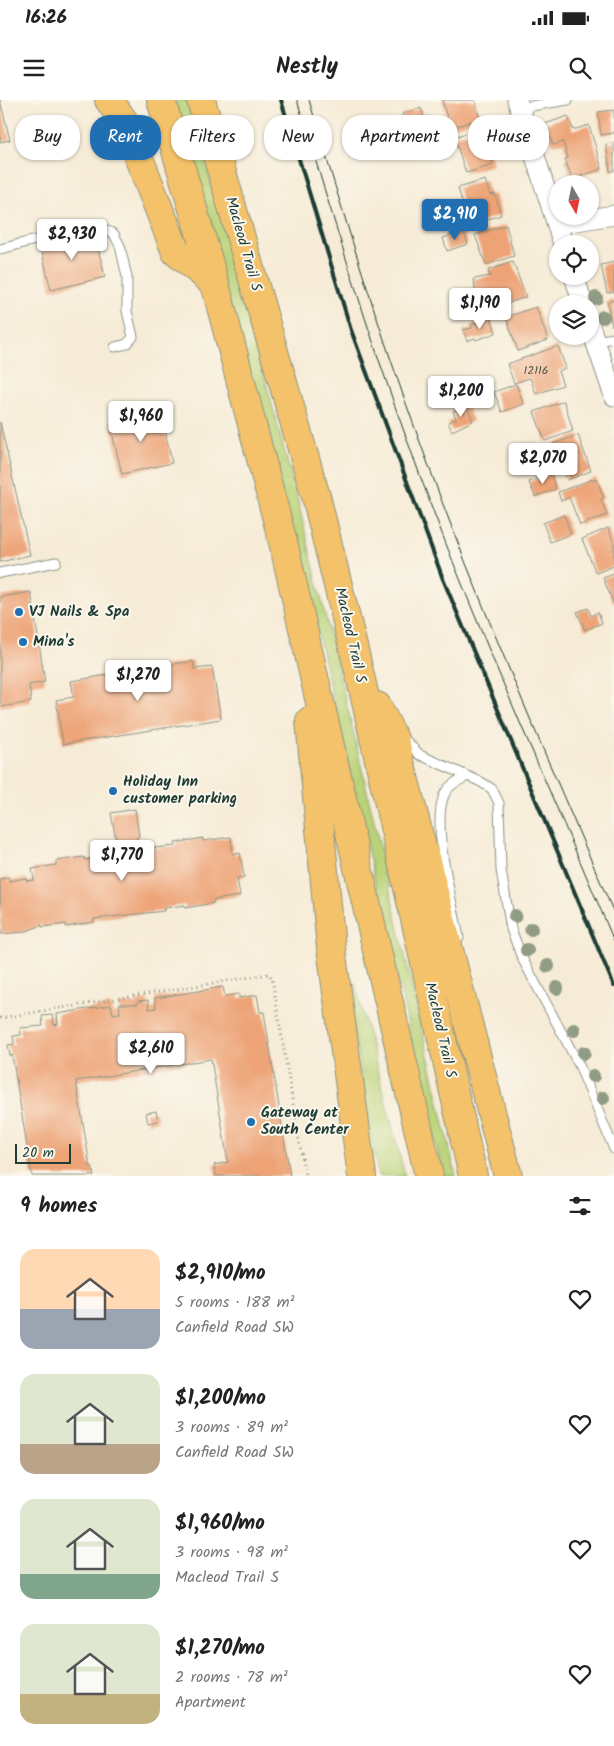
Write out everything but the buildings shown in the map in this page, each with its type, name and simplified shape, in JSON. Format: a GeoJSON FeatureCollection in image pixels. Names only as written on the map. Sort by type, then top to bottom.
{"type":"FeatureCollection","features":[{"type":"Feature","properties":{"kind":"highway"},"geometry":{"type":"LineString","coordinates":[[110,100],[125,123],[176,252],[214,284]]}},
{"type":"Feature","properties":{"kind":"highway"},"geometry":{"type":"LineString","coordinates":[[160,100],[214,284],[301,618],[429,1176]]}},
{"type":"Feature","properties":{"kind":"highway","name":"Macleod Trail S"},"geometry":{"type":"LineString","coordinates":[[201,100],[317,500],[359,672],[473,1176]]}},
{"type":"Feature","properties":{"kind":"highway"},"geometry":{"type":"LineString","coordinates":[[301,618],[331,948],[362,1176]]}},
{"type":"Feature","properties":{"kind":"highway"},"geometry":{"type":"LineString","coordinates":[[359,672],[394,740],[508,1176]]}},
{"type":"Feature","properties":{"kind":"street"},"geometry":{"type":"LineString","coordinates":[[518,104],[549,199]]}},
{"type":"Feature","properties":{"kind":"street"},"geometry":{"type":"LineString","coordinates":[[599,217],[614,215]]}},
{"type":"Feature","properties":{"kind":"street"},"geometry":{"type":"LineString","coordinates":[[597,345],[614,396]]}},
{"type":"Feature","properties":{"kind":"lane"},"geometry":{"type":"LineString","coordinates":[[518,104],[568,100]]}},
{"type":"Feature","properties":{"kind":"lane"},"geometry":{"type":"LineString","coordinates":[[0,249],[87,229],[102,228],[114,234],[120,246],[127,277],[127,311],[133,337],[127,344],[115,348]]}},
{"type":"Feature","properties":{"kind":"lane"},"geometry":{"type":"LineString","coordinates":[[599,335],[614,338]]}},
{"type":"Feature","properties":{"kind":"lane"},"geometry":{"type":"LineString","coordinates":[[0,573],[56,562]]}},
{"type":"Feature","properties":{"kind":"lane"},"geometry":{"type":"LineString","coordinates":[[384,720],[420,755],[481,782],[492,789],[500,803],[501,870],[511,929],[522,958],[579,1065],[614,1148]]}},
{"type":"Feature","properties":{"kind":"lane"},"geometry":{"type":"LineString","coordinates":[[461,947],[439,814],[445,793],[452,784],[466,777]]}},
{"type":"Feature","properties":{"kind":"lane"},"geometry":{"type":"LineString","coordinates":[[466,977],[491,1113]]}},
{"type":"Feature","properties":{"kind":"path"},"geometry":{"type":"LineString","coordinates":[[0,1018],[269,974],[272,978],[305,1176]]}},
{"type":"Feature","properties":{"kind":"green space"},"geometry":{"type":"Polygon","coordinates":[[[175,100],[187,100],[191,115],[179,115],[175,100]]]}},
{"type":"Feature","properties":{"kind":"green space"},"geometry":{"type":"Polygon","coordinates":[[[191,160],[204,160],[297,498],[456,1176],[443,1176],[316,626],[191,160]]]}},
{"type":"Feature","properties":{"kind":"green space"},"geometry":{"type":"Polygon","coordinates":[[[355,983],[405,1176],[378,1176],[346,985],[355,983]]]}},
{"type":"Feature","properties":{"kind":"tram line"},"geometry":{"type":"LineString","coordinates":[[297,100],[365,319],[433,511],[483,635],[614,941]]}},
{"type":"Feature","properties":{"kind":"tram line"},"geometry":{"type":"LineString","coordinates":[[309,100],[376,316],[443,504],[514,680],[614,913]]}},
{"type":"Feature","properties":{"kind":"railway"},"geometry":{"type":"LineString","coordinates":[[281,100],[351,330],[443,579],[614,986]]}},
{"type":"Feature","properties":{"kind":"place","name":"VJ Nails & Spa"},"geometry":{"type":"Point","coordinates":[19,612]}},
{"type":"Feature","properties":{"kind":"place","name":"Mina's"},"geometry":{"type":"Point","coordinates":[23,642]}},
{"type":"Feature","properties":{"kind":"place","name":"Holiday Inn customer parking"},"geometry":{"type":"Point","coordinates":[113,791]}},
{"type":"Feature","properties":{"kind":"place","name":"Gateway at South Center"},"geometry":{"type":"Point","coordinates":[251,1122]}}]}
